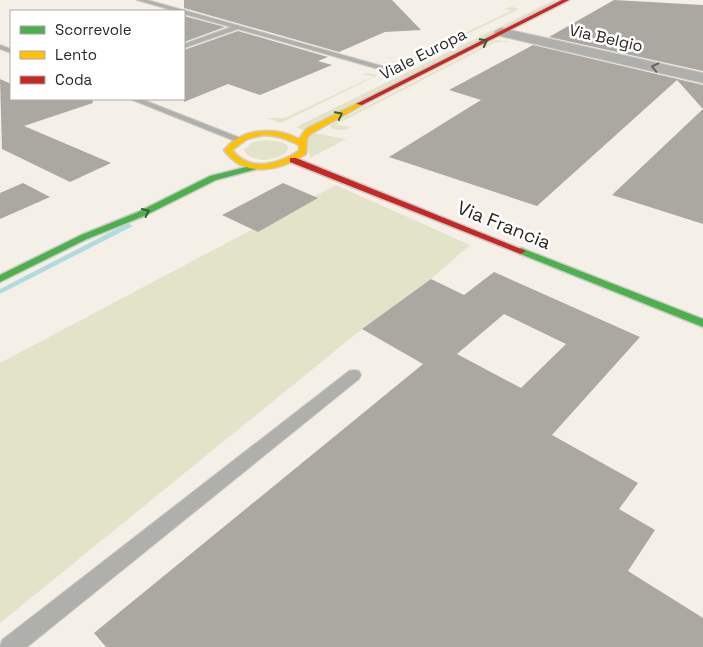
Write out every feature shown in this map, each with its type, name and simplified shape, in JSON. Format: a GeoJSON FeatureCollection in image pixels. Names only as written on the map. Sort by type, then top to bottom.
{"type":"FeatureCollection","features":[{"type":"Feature","properties":{"kind":"street","name":"Viale Europa"},"geometry":{"type":"LineString","coordinates":[[355,93],[546,0]]}},
{"type":"Feature","properties":{"kind":"street","name":"Viale Europa"},"geometry":{"type":"LineString","coordinates":[[293,160],[303,152],[302,142],[304,134],[314,127],[566,0]]}},
{"type":"Feature","properties":{"kind":"street","name":"Via Belgio"},"geometry":{"type":"LineString","coordinates":[[501,32],[703,78]]}},
{"type":"Feature","properties":{"kind":"street"},"geometry":{"type":"LineString","coordinates":[[274,133],[294,123]]}},
{"type":"Feature","properties":{"kind":"street"},"geometry":{"type":"LineString","coordinates":[[84,237],[130,208],[222,160],[238,139],[255,134],[274,133],[290,136],[302,142]]}},
{"type":"Feature","properties":{"kind":"street"},"geometry":{"type":"LineString","coordinates":[[222,160],[258,166]]}},
{"type":"Feature","properties":{"kind":"street"},"geometry":{"type":"LineString","coordinates":[[0,279],[84,237],[141,214],[213,178],[242,169],[278,165],[293,160]]}},
{"type":"Feature","properties":{"kind":"street","name":"Via Francia"},"geometry":{"type":"LineString","coordinates":[[293,160],[703,323]]}},
{"type":"Feature","properties":{"kind":"lane"},"geometry":{"type":"LineString","coordinates":[[140,0],[175,10]]}},
{"type":"Feature","properties":{"kind":"lane"},"geometry":{"type":"LineString","coordinates":[[185,13],[399,72]]}},
{"type":"Feature","properties":{"kind":"lane"},"geometry":{"type":"LineString","coordinates":[[185,46],[238,27]]}},
{"type":"Feature","properties":{"kind":"lane"},"geometry":{"type":"LineString","coordinates":[[137,100],[238,139]]}},
{"type":"Feature","properties":{"kind":"lane"},"geometry":{"type":"LineString","coordinates":[[10,647],[354,375]]}},
{"type":"Feature","properties":{"kind":"green space"},"geometry":{"type":"Polygon","coordinates":[[[554,0],[557,1],[303,130],[296,127],[554,0]]]}},
{"type":"Feature","properties":{"kind":"green space"},"geometry":{"type":"Polygon","coordinates":[[[512,7],[519,9],[403,65],[390,62],[405,61],[513,10],[503,9],[512,7]]]}},
{"type":"Feature","properties":{"kind":"green space"},"geometry":{"type":"Polygon","coordinates":[[[496,40],[511,42],[496,42],[335,125],[352,127],[345,130],[332,129],[330,125],[496,40]]]}},
{"type":"Feature","properties":{"kind":"green space"},"geometry":{"type":"Polygon","coordinates":[[[368,73],[377,75],[281,123],[267,118],[285,118],[374,76],[361,75],[368,73]]]}},
{"type":"Feature","properties":{"kind":"green space"},"geometry":{"type":"Polygon","coordinates":[[[314,133],[346,139],[310,158],[307,141],[314,133]]]}},
{"type":"Feature","properties":{"kind":"green space"},"geometry":{"type":"Polygon","coordinates":[[[267,140],[282,142],[288,146],[287,152],[264,160],[252,157],[244,150],[253,142],[267,140]]]}},
{"type":"Feature","properties":{"kind":"green space"},"geometry":{"type":"Polygon","coordinates":[[[336,185],[470,245],[431,279],[362,329],[0,623],[0,363],[336,185]]]}},
{"type":"Feature","properties":{"kind":"building"},"geometry":{"type":"Polygon","coordinates":[[[184,0],[392,0],[421,30],[385,32],[339,52],[184,8],[184,0]]]}},
{"type":"Feature","properties":{"kind":"building"},"geometry":{"type":"Polygon","coordinates":[[[614,0],[703,5],[703,71],[549,37],[614,0]]]}},
{"type":"Feature","properties":{"kind":"building"},"geometry":{"type":"Polygon","coordinates":[[[185,16],[225,27],[185,42],[185,16]]]}},
{"type":"Feature","properties":{"kind":"building"},"geometry":{"type":"Polygon","coordinates":[[[238,31],[328,57],[318,61],[332,65],[260,95],[228,84],[184,102],[185,50],[238,31]]]}},
{"type":"Feature","properties":{"kind":"building"},"geometry":{"type":"Polygon","coordinates":[[[533,45],[703,85],[703,109],[677,80],[537,206],[389,157],[481,100],[449,90],[533,45]]]}},
{"type":"Feature","properties":{"kind":"building"},"geometry":{"type":"Polygon","coordinates":[[[0,79],[10,84],[10,100],[92,100],[93,103],[24,126],[111,163],[70,182],[2,149],[0,79]]]}},
{"type":"Feature","properties":{"kind":"building"},"geometry":{"type":"Polygon","coordinates":[[[703,109],[703,224],[612,195],[703,109]]]}},
{"type":"Feature","properties":{"kind":"building"},"geometry":{"type":"Polygon","coordinates":[[[23,183],[50,197],[0,219],[0,193],[23,183]]]}},
{"type":"Feature","properties":{"kind":"building"},"geometry":{"type":"Polygon","coordinates":[[[283,183],[318,198],[258,232],[222,215],[283,183]]]}},
{"type":"Feature","properties":{"kind":"building"},"geometry":{"type":"Polygon","coordinates":[[[494,272],[640,337],[552,435],[638,483],[619,509],[655,530],[628,571],[703,618],[703,647],[106,647],[94,633],[423,364],[362,329],[431,279],[464,295],[494,272]],[[504,314],[457,354],[521,388],[566,344],[504,314]]]}},
{"type":"Feature","properties":{"kind":"waterway"},"geometry":{"type":"LineString","coordinates":[[0,292],[129,226]]}},
{"type":"Feature","properties":{"kind":"traffic: fast"},"geometry":{"type":"LineString","coordinates":[[0,279],[84,237],[141,214],[213,178],[258,166]]}},
{"type":"Feature","properties":{"kind":"traffic: fast"},"geometry":{"type":"LineString","coordinates":[[521,251],[703,323]]}},
{"type":"Feature","properties":{"kind":"traffic: slow"},"geometry":{"type":"LineString","coordinates":[[302,143],[283,135],[263,133],[244,137],[228,150],[234,158],[243,164],[263,167],[285,162],[303,152],[303,138],[309,131],[360,104]]}},
{"type":"Feature","properties":{"kind":"traffic: jam"},"geometry":{"type":"LineString","coordinates":[[360,104],[566,0]]}},
{"type":"Feature","properties":{"kind":"traffic: jam"},"geometry":{"type":"LineString","coordinates":[[293,160],[521,251]]}}]}
